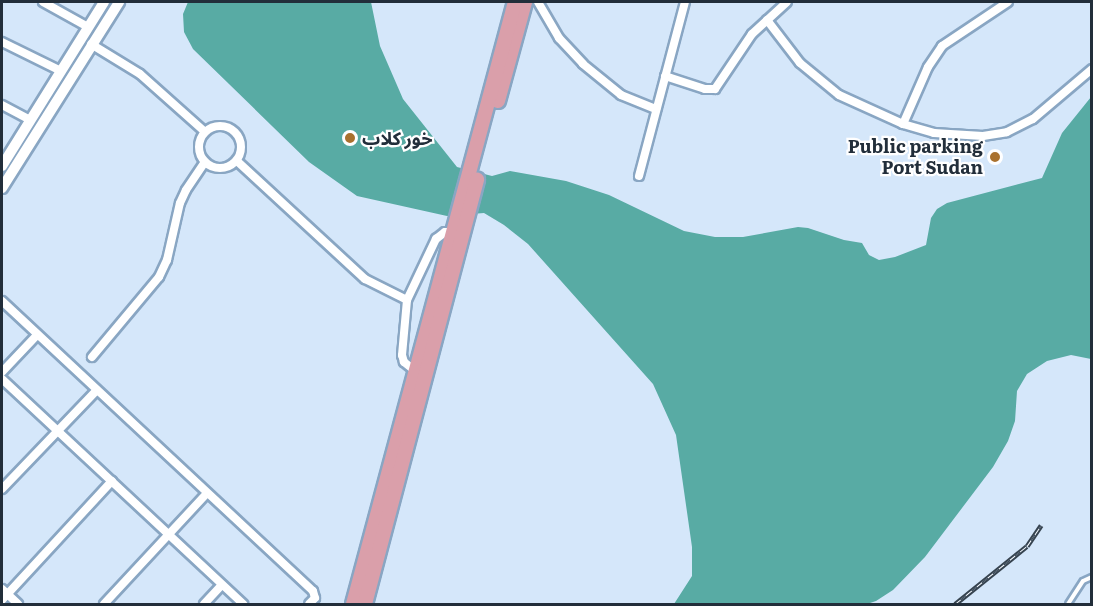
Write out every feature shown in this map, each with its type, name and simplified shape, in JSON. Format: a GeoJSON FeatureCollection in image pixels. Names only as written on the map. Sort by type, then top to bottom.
{"type":"FeatureCollection","features":[{"type":"Feature","properties":{"kind":"highway"},"geometry":{"type":"LineString","coordinates":[[506,55],[515,2]]}},
{"type":"Feature","properties":{"kind":"highway"},"geometry":{"type":"LineString","coordinates":[[353,604],[414,370],[477,162],[506,55],[525,2]]}},
{"type":"Feature","properties":{"kind":"highway"},"geometry":{"type":"LineString","coordinates":[[364,604],[457,229]]}},
{"type":"Feature","properties":{"kind":"street"},"geometry":{"type":"LineString","coordinates":[[43,2],[88,27]]}},
{"type":"Feature","properties":{"kind":"street"},"geometry":{"type":"LineString","coordinates":[[2,166],[104,2]]}},
{"type":"Feature","properties":{"kind":"street"},"geometry":{"type":"LineString","coordinates":[[2,189],[119,2]]}},
{"type":"Feature","properties":{"kind":"street"},"geometry":{"type":"LineString","coordinates":[[538,2],[559,38],[583,64],[621,95],[656,110]]}},
{"type":"Feature","properties":{"kind":"street"},"geometry":{"type":"LineString","coordinates":[[639,176],[685,2]]}},
{"type":"Feature","properties":{"kind":"street"},"geometry":{"type":"LineString","coordinates":[[665,76],[705,89],[715,89],[752,34],[787,2]]}},
{"type":"Feature","properties":{"kind":"street"},"geometry":{"type":"LineString","coordinates":[[903,124],[928,67],[942,46],[1008,2]]}},
{"type":"Feature","properties":{"kind":"street"},"geometry":{"type":"LineString","coordinates":[[767,20],[800,63],[818,80],[855,104],[934,134],[983,136],[1007,132],[1033,119],[1092,69]]}},
{"type":"Feature","properties":{"kind":"street"},"geometry":{"type":"LineString","coordinates":[[2,42],[61,71]]}},
{"type":"Feature","properties":{"kind":"street"},"geometry":{"type":"LineString","coordinates":[[92,44],[140,74],[205,132]]}},
{"type":"Feature","properties":{"kind":"street"},"geometry":{"type":"LineString","coordinates":[[2,105],[30,120]]}},
{"type":"Feature","properties":{"kind":"street"},"geometry":{"type":"LineString","coordinates":[[218,125],[232,129],[241,140],[241,154],[237,161],[221,168],[205,162],[201,157],[199,144],[205,132],[218,125]]}},
{"type":"Feature","properties":{"kind":"street"},"geometry":{"type":"LineString","coordinates":[[237,161],[365,279],[407,300]]}},
{"type":"Feature","properties":{"kind":"street"},"geometry":{"type":"LineString","coordinates":[[92,357],[159,277],[167,260],[180,203],[205,162]]}},
{"type":"Feature","properties":{"kind":"street"},"geometry":{"type":"LineString","coordinates":[[414,370],[404,362],[402,355],[407,300],[436,239],[445,232],[457,229]]}},
{"type":"Feature","properties":{"kind":"street"},"geometry":{"type":"LineString","coordinates":[[2,301],[313,591],[315,598],[309,604]]}},
{"type":"Feature","properties":{"kind":"street"},"geometry":{"type":"LineString","coordinates":[[2,372],[37,335]]}},
{"type":"Feature","properties":{"kind":"street"},"geometry":{"type":"LineString","coordinates":[[2,379],[243,604]]}},
{"type":"Feature","properties":{"kind":"street"},"geometry":{"type":"LineString","coordinates":[[2,489],[97,390]]}},
{"type":"Feature","properties":{"kind":"street"},"geometry":{"type":"LineString","coordinates":[[18,604],[3,594],[112,481]]}},
{"type":"Feature","properties":{"kind":"street"},"geometry":{"type":"LineString","coordinates":[[104,604],[207,493]]}},
{"type":"Feature","properties":{"kind":"street"},"geometry":{"type":"LineString","coordinates":[[204,604],[222,585]]}},
{"type":"Feature","properties":{"kind":"lane"},"geometry":{"type":"LineString","coordinates":[[1068,604],[1083,581],[1092,577]]}},
{"type":"Feature","properties":{"kind":"shaded area"},"geometry":{"type":"Polygon","coordinates":[[[188,2],[371,2],[380,46],[403,99],[457,167],[492,176],[510,171],[566,181],[609,195],[684,231],[715,237],[743,237],[798,227],[808,228],[844,240],[862,243],[869,255],[879,260],[895,257],[926,245],[931,218],[937,209],[947,203],[1042,178],[1062,133],[1091,97],[1091,359],[1071,355],[1047,361],[1027,374],[1017,391],[1015,421],[1008,441],[993,467],[925,557],[893,590],[876,601],[867,604],[674,604],[692,576],[692,547],[676,435],[653,384],[528,244],[504,225],[484,213],[447,216],[357,196],[309,162],[193,49],[184,32],[183,14],[188,2]]]}},
{"type":"Feature","properties":{"kind":"railway"},"geometry":{"type":"LineString","coordinates":[[955,604],[1027,546],[1041,525]]}},
{"type":"Feature","properties":{"kind":"place","name":"خور كلاب"},"geometry":{"type":"Point","coordinates":[350,138]}},
{"type":"Feature","properties":{"kind":"place","name":"Public parking Port Sudan"},"geometry":{"type":"Point","coordinates":[995,157]}}]}
